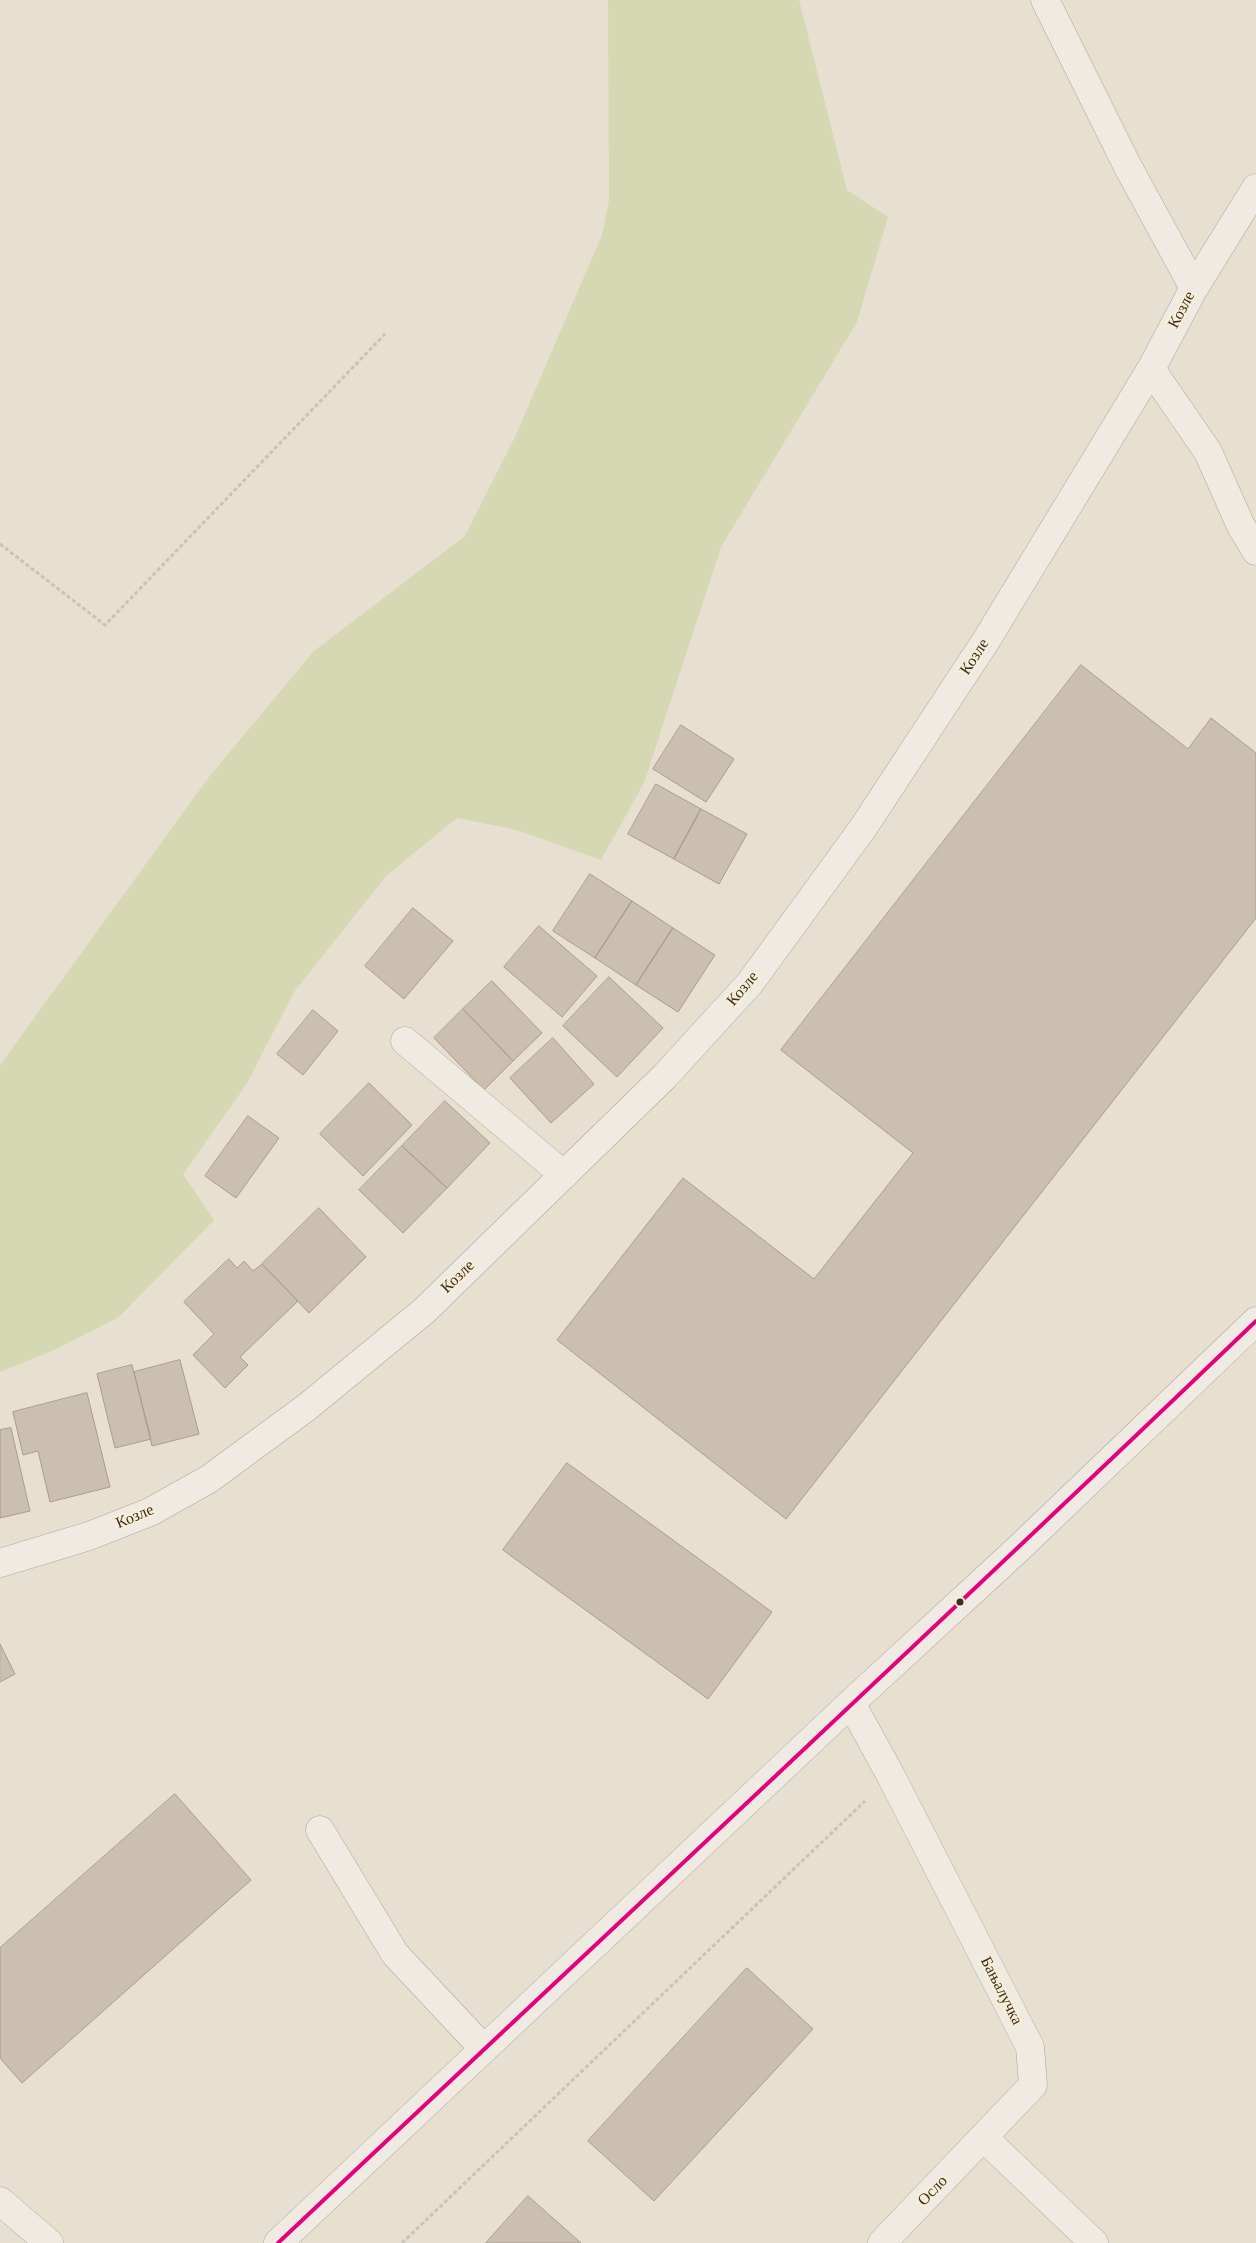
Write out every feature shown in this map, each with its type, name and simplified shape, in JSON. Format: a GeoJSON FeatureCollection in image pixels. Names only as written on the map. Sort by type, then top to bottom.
{"type":"FeatureCollection","features":[{"type":"Feature","properties":{"kind":"street"},"geometry":{"type":"LineString","coordinates":[[1045,0],[1128,167],[1194,288]]}},
{"type":"Feature","properties":{"kind":"street","name":"Козле"},"geometry":{"type":"LineString","coordinates":[[0,1563],[89,1536],[150,1512],[209,1479],[307,1408],[424,1311],[665,1076],[750,983],[863,828],[987,638],[1151,369],[1194,288],[1256,188]]}},
{"type":"Feature","properties":{"kind":"street"},"geometry":{"type":"LineString","coordinates":[[1151,369],[1208,452],[1241,526],[1256,551]]}},
{"type":"Feature","properties":{"kind":"street"},"geometry":{"type":"LineString","coordinates":[[405,1041],[564,1175]]}},
{"type":"Feature","properties":{"kind":"street"},"geometry":{"type":"LineString","coordinates":[[278,2243],[851,1702],[1017,1550],[1256,1321]]}},
{"type":"Feature","properties":{"kind":"street","name":"Бањалучка"},"geometry":{"type":"LineString","coordinates":[[851,1702],[1030,2047],[1032,2085],[984,2138]]}},
{"type":"Feature","properties":{"kind":"street"},"geometry":{"type":"LineString","coordinates":[[320,1830],[395,1954],[484,2049]]}},
{"type":"Feature","properties":{"kind":"street"},"geometry":{"type":"LineString","coordinates":[[984,2138],[1094,2243]]}},
{"type":"Feature","properties":{"kind":"street","name":"Осло"},"geometry":{"type":"LineString","coordinates":[[882,2243],[984,2138]]}},
{"type":"Feature","properties":{"kind":"street"},"geometry":{"type":"LineString","coordinates":[[0,2201],[49,2243]]}},
{"type":"Feature","properties":{"kind":"path"},"geometry":{"type":"LineString","coordinates":[[0,544],[105,625],[384,334]]}},
{"type":"Feature","properties":{"kind":"path"},"geometry":{"type":"LineString","coordinates":[[402,2243],[891,1776]]}},
{"type":"Feature","properties":{"kind":"green space"},"geometry":{"type":"Polygon","coordinates":[[[608,0],[799,0],[847,190],[888,217],[857,322],[721,547],[644,783],[601,860],[517,830],[457,818],[387,875],[294,992],[246,1085],[183,1174],[214,1220],[119,1317],[52,1351],[0,1372],[0,1065],[209,777],[314,651],[465,536],[514,439],[602,235],[609,200],[608,0]]]}},
{"type":"Feature","properties":{"kind":"building"},"geometry":{"type":"Polygon","coordinates":[[[1081,665],[1188,749],[1211,718],[1256,753],[1256,918],[786,1519],[557,1340],[683,1178],[814,1279],[913,1153],[781,1050],[1081,665]]]}},
{"type":"Feature","properties":{"kind":"building"},"geometry":{"type":"Polygon","coordinates":[[[681,725],[734,759],[706,802],[653,769],[681,725]]]}},
{"type":"Feature","properties":{"kind":"building"},"geometry":{"type":"Polygon","coordinates":[[[656,784],[701,809],[674,859],[628,834],[656,784]]]}},
{"type":"Feature","properties":{"kind":"building"},"geometry":{"type":"Polygon","coordinates":[[[701,809],[747,834],[719,884],[674,859],[701,809]]]}},
{"type":"Feature","properties":{"kind":"building"},"geometry":{"type":"Polygon","coordinates":[[[590,874],[632,901],[595,958],[553,931],[590,874]]]}},
{"type":"Feature","properties":{"kind":"building"},"geometry":{"type":"Polygon","coordinates":[[[632,901],[673,928],[636,985],[595,958],[632,901]]]}},
{"type":"Feature","properties":{"kind":"building"},"geometry":{"type":"Polygon","coordinates":[[[413,908],[453,941],[404,999],[365,966],[413,908]]]}},
{"type":"Feature","properties":{"kind":"building"},"geometry":{"type":"Polygon","coordinates":[[[539,926],[597,976],[562,1017],[504,967],[539,926]]]}},
{"type":"Feature","properties":{"kind":"building"},"geometry":{"type":"Polygon","coordinates":[[[673,928],[715,955],[678,1012],[636,985],[673,928]]]}},
{"type":"Feature","properties":{"kind":"building"},"geometry":{"type":"Polygon","coordinates":[[[609,977],[663,1028],[617,1077],[563,1026],[609,977]]]}},
{"type":"Feature","properties":{"kind":"building"},"geometry":{"type":"Polygon","coordinates":[[[492,981],[542,1033],[513,1061],[463,1009],[492,981]]]}},
{"type":"Feature","properties":{"kind":"building"},"geometry":{"type":"Polygon","coordinates":[[[463,1009],[513,1061],[484,1090],[434,1038],[463,1009]]]}},
{"type":"Feature","properties":{"kind":"building"},"geometry":{"type":"Polygon","coordinates":[[[313,1010],[338,1031],[303,1075],[277,1054],[313,1010]]]}},
{"type":"Feature","properties":{"kind":"building"},"geometry":{"type":"Polygon","coordinates":[[[553,1038],[594,1084],[551,1123],[510,1078],[553,1038]]]}},
{"type":"Feature","properties":{"kind":"building"},"geometry":{"type":"Polygon","coordinates":[[[369,1083],[412,1125],[363,1176],[320,1134],[369,1083]]]}},
{"type":"Feature","properties":{"kind":"building"},"geometry":{"type":"Polygon","coordinates":[[[445,1101],[490,1143],[447,1188],[402,1146],[445,1101]]]}},
{"type":"Feature","properties":{"kind":"building"},"geometry":{"type":"Polygon","coordinates":[[[248,1116],[279,1138],[236,1198],[205,1176],[248,1116]]]}},
{"type":"Feature","properties":{"kind":"building"},"geometry":{"type":"Polygon","coordinates":[[[402,1146],[447,1188],[403,1233],[359,1190],[402,1146]]]}},
{"type":"Feature","properties":{"kind":"building"},"geometry":{"type":"Polygon","coordinates":[[[319,1208],[366,1257],[309,1313],[262,1264],[319,1208]]]}},
{"type":"Feature","properties":{"kind":"building"},"geometry":{"type":"Polygon","coordinates":[[[229,1259],[237,1268],[244,1261],[253,1271],[262,1264],[298,1301],[240,1357],[248,1365],[225,1388],[193,1355],[214,1334],[184,1302],[229,1259]]]}},
{"type":"Feature","properties":{"kind":"building"},"geometry":{"type":"Polygon","coordinates":[[[180,1360],[199,1434],[152,1446],[134,1372],[180,1360]]]}},
{"type":"Feature","properties":{"kind":"building"},"geometry":{"type":"Polygon","coordinates":[[[132,1365],[151,1439],[115,1448],[97,1374],[132,1365]]]}},
{"type":"Feature","properties":{"kind":"building"},"geometry":{"type":"Polygon","coordinates":[[[87,1393],[110,1487],[50,1502],[38,1451],[23,1455],[13,1412],[87,1393]]]}},
{"type":"Feature","properties":{"kind":"building"},"geometry":{"type":"Polygon","coordinates":[[[11,1428],[30,1511],[0,1518],[0,1430],[11,1428]]]}},
{"type":"Feature","properties":{"kind":"building"},"geometry":{"type":"Polygon","coordinates":[[[567,1463],[772,1612],[708,1699],[503,1550],[567,1463]]]}},
{"type":"Feature","properties":{"kind":"building"},"geometry":{"type":"Polygon","coordinates":[[[0,1644],[15,1674],[0,1682],[0,1644]]]}},
{"type":"Feature","properties":{"kind":"building"},"geometry":{"type":"Polygon","coordinates":[[[175,1794],[251,1880],[22,2083],[0,2058],[0,1948],[175,1794]]]}},
{"type":"Feature","properties":{"kind":"building"},"geometry":{"type":"Polygon","coordinates":[[[747,1968],[813,2029],[654,2201],[588,2141],[747,1968]]]}},
{"type":"Feature","properties":{"kind":"building"},"geometry":{"type":"Polygon","coordinates":[[[528,2196],[581,2243],[486,2243],[528,2196]]]}},
{"type":"Feature","properties":{"kind":"transit line"},"geometry":{"type":"LineString","coordinates":[[278,2243],[891,1668],[1256,1321]]}}]}
